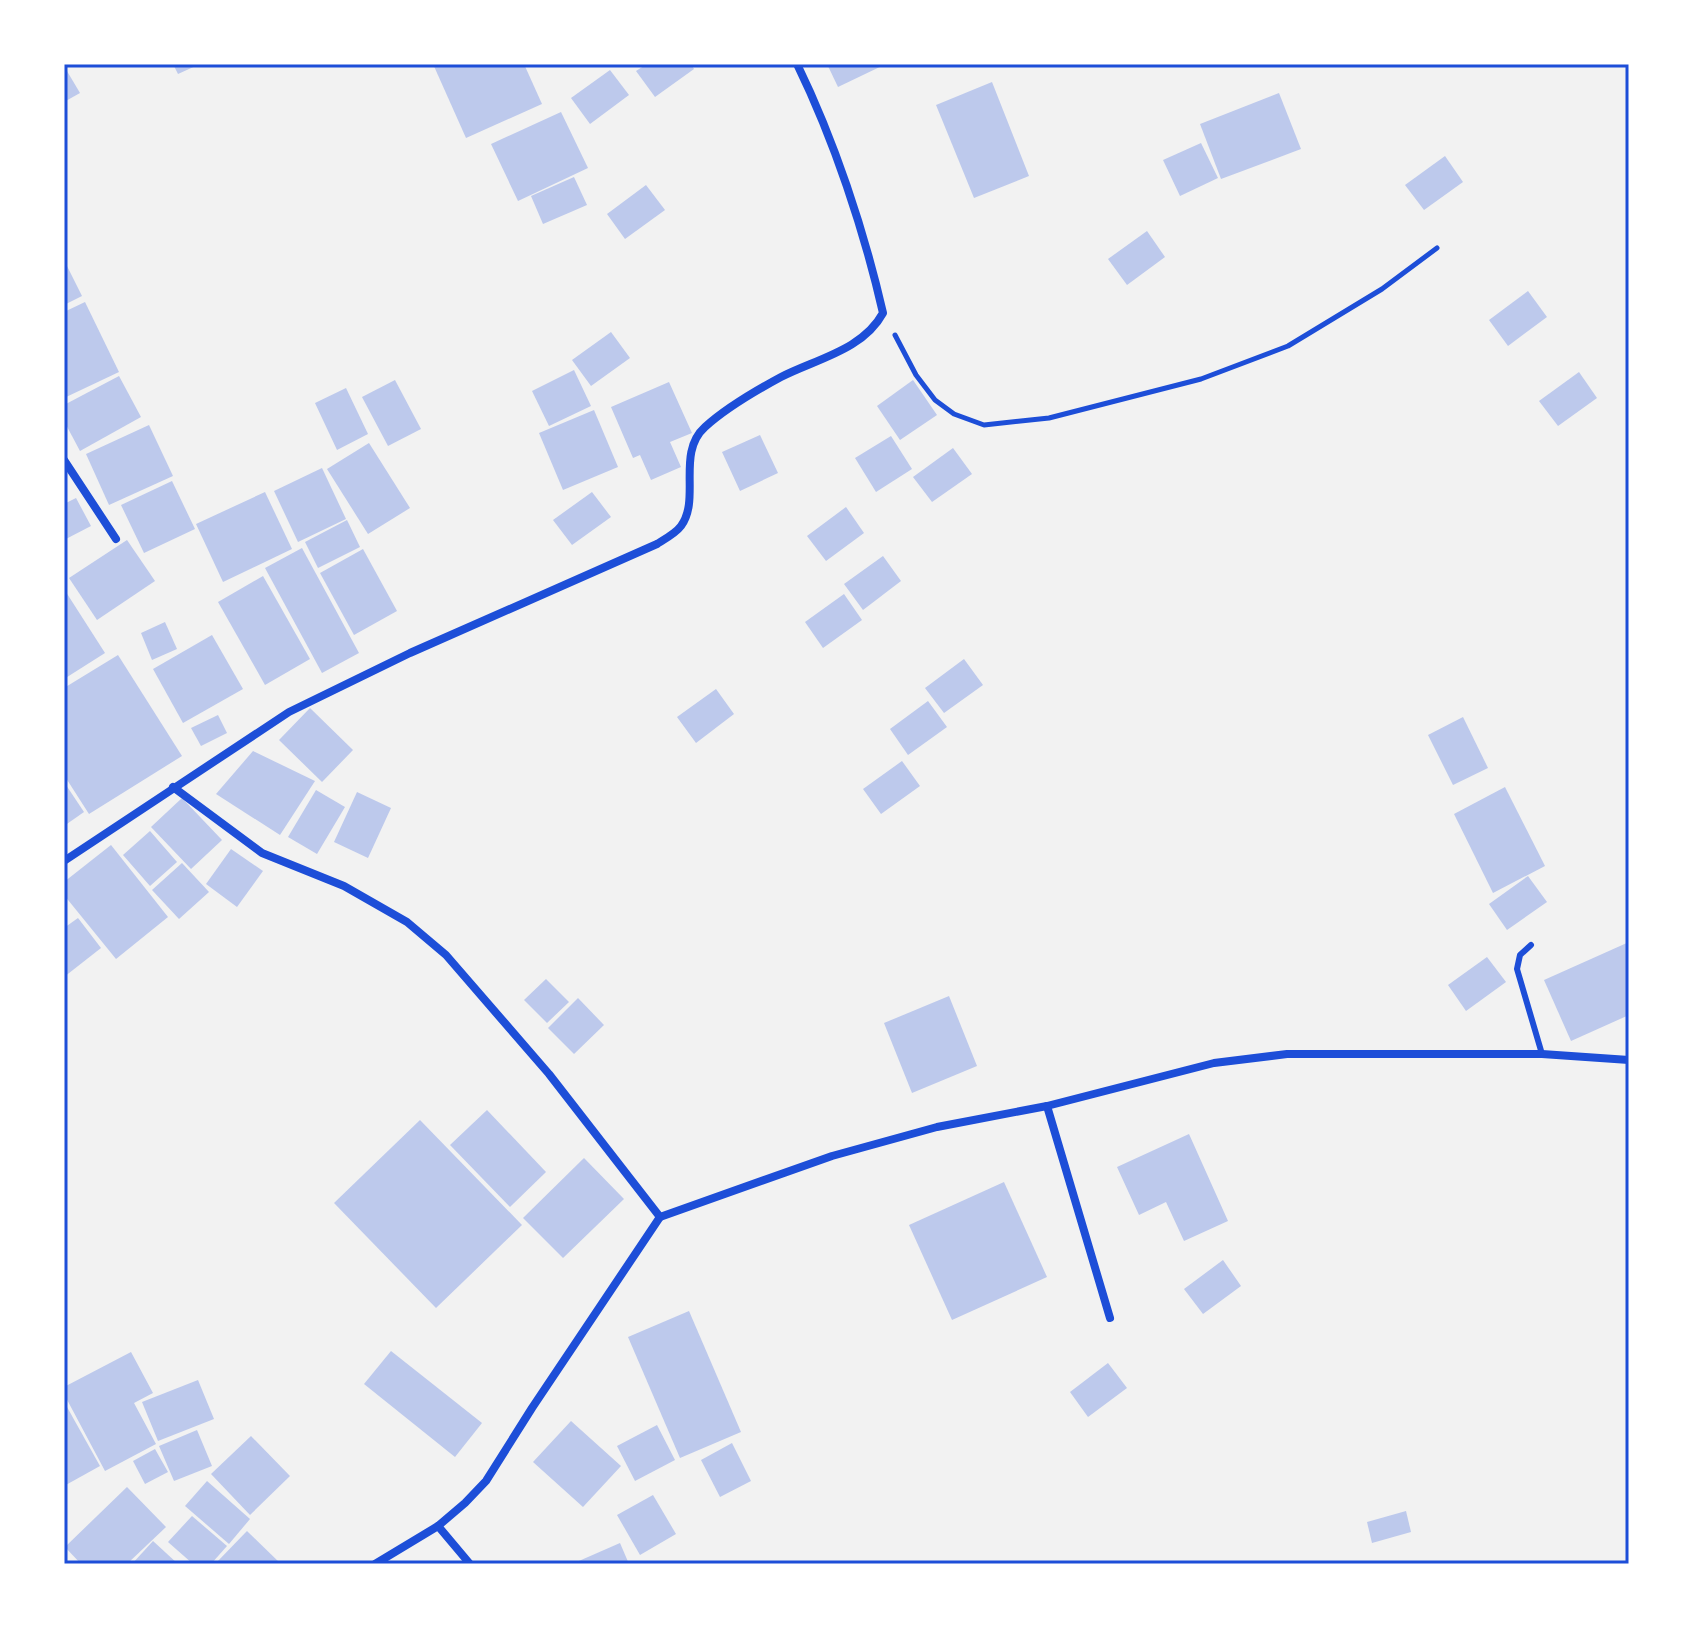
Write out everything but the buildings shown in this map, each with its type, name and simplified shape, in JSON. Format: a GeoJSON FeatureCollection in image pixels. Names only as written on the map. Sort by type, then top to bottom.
{"type":"FeatureCollection","features":[{"type":"Feature","properties":{"kind":"street"},"geometry":{"type":"LineString","coordinates":[[64,861],[173,787],[303,706],[410,653],[657,544],[681,526],[688,511],[689,463],[701,431],[720,414],[780,378],[859,340],[876,326],[883,313],[856,217],[797,64]]}},
{"type":"Feature","properties":{"kind":"street"},"geometry":{"type":"LineString","coordinates":[[64,460],[116,539]]}},
{"type":"Feature","properties":{"kind":"street"},"geometry":{"type":"LineString","coordinates":[[173,787],[262,853],[344,886],[407,922],[446,955],[549,1074],[660,1217]]}},
{"type":"Feature","properties":{"kind":"street"},"geometry":{"type":"LineString","coordinates":[[375,1564],[438,1526],[486,1481],[660,1217],[832,1156],[937,1127],[1047,1106],[1214,1063],[1287,1054],[1542,1054],[1629,1060]]}},
{"type":"Feature","properties":{"kind":"street"},"geometry":{"type":"LineString","coordinates":[[1047,1106],[1110,1318]]}},
{"type":"Feature","properties":{"kind":"street"},"geometry":{"type":"LineString","coordinates":[[438,1526],[470,1564]]}},
{"type":"Feature","properties":{"kind":"lane"},"geometry":{"type":"LineString","coordinates":[[1531,945],[1520,955],[1517,969],[1542,1054]]}},
{"type":"Feature","properties":{"kind":"path"},"geometry":{"type":"LineString","coordinates":[[883,313],[916,375],[935,400],[954,414],[984,425],[1036,419],[1153,393],[1273,352],[1382,289],[1437,248]]}}]}
